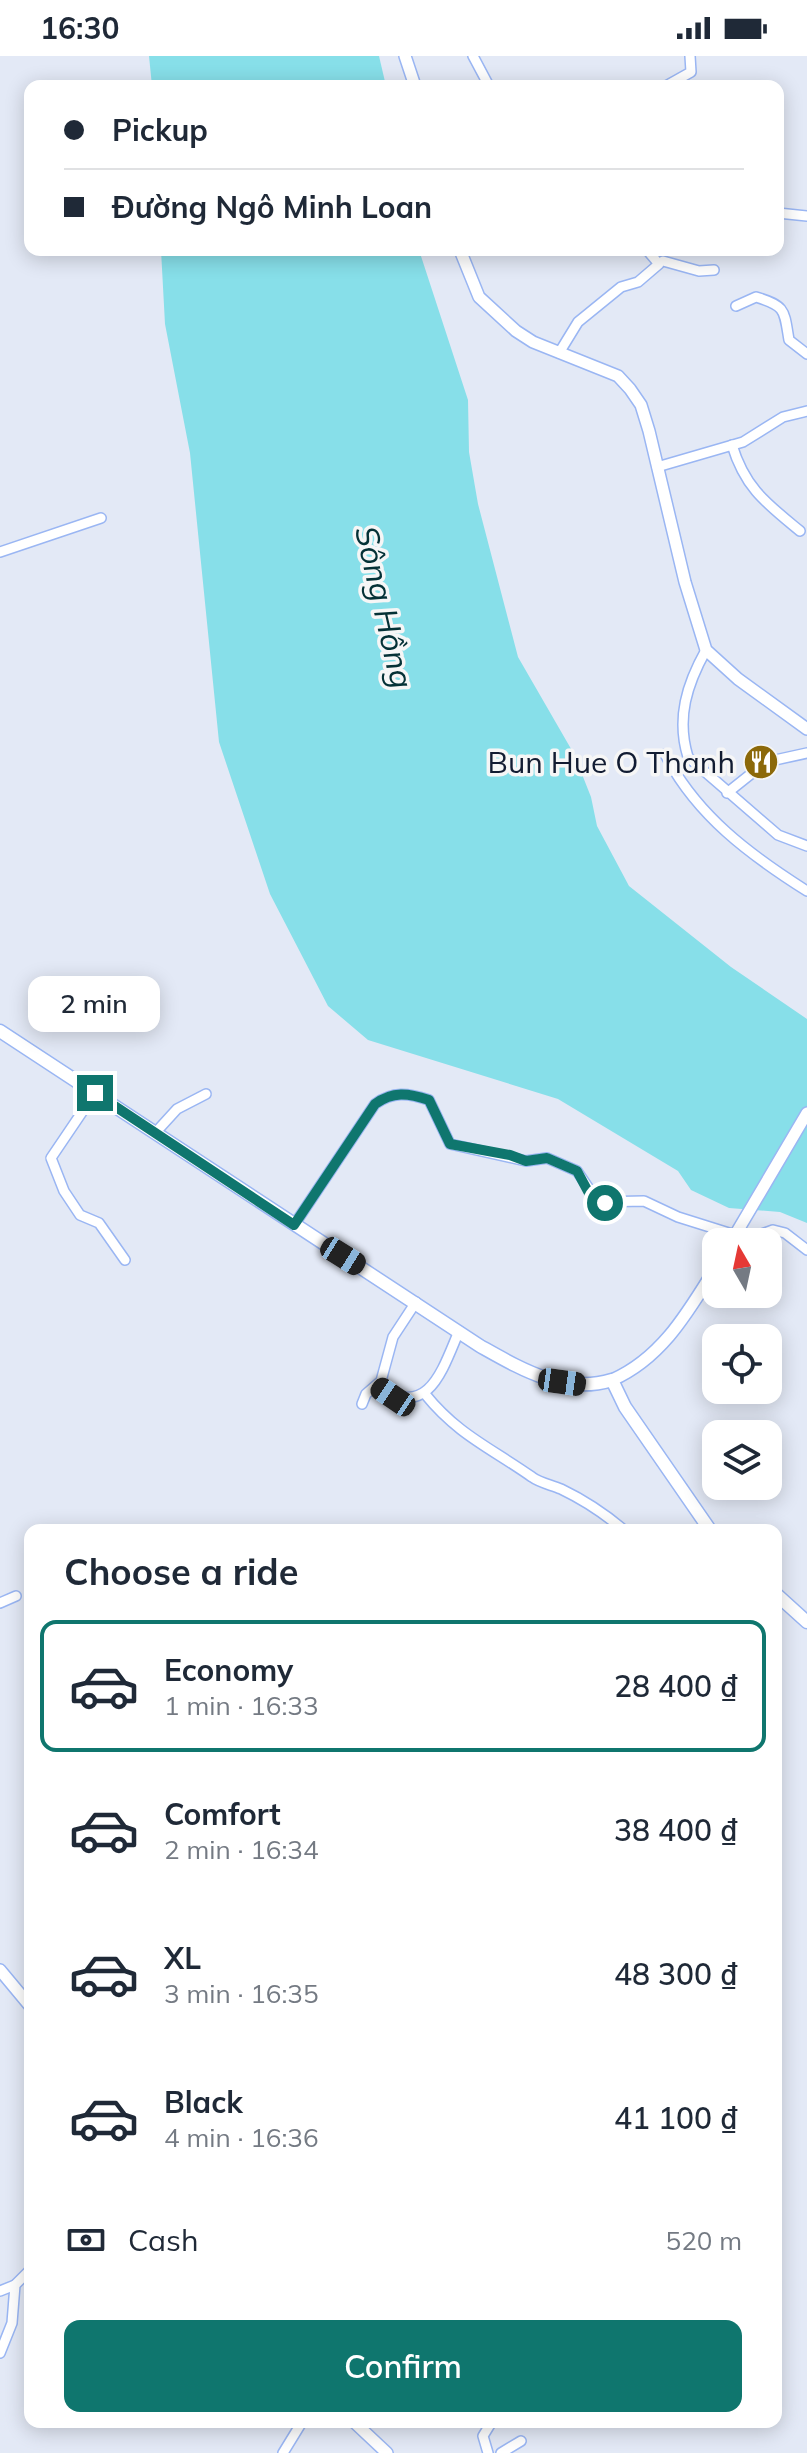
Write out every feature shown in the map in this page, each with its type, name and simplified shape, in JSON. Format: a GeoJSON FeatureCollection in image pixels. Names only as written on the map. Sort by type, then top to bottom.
{"type":"FeatureCollection","features":[{"type":"Feature","properties":{"kind":"highway"},"geometry":{"type":"LineString","coordinates":[[0,1031],[294,1225],[459,1331],[537,1376],[584,1385],[612,1380],[625,1407],[706,1524]]}},
{"type":"Feature","properties":{"kind":"highway"},"geometry":{"type":"LineString","coordinates":[[782,1599],[807,1622]]}},
{"type":"Feature","properties":{"kind":"main road"},"geometry":{"type":"LineString","coordinates":[[405,56],[413,80]]}},
{"type":"Feature","properties":{"kind":"main road"},"geometry":{"type":"LineString","coordinates":[[462,256],[479,297],[516,331],[559,353],[618,376],[630,389],[641,405],[706,650],[738,679],[807,729]]}},
{"type":"Feature","properties":{"kind":"main road"},"geometry":{"type":"LineString","coordinates":[[740,1228],[807,1113]]}},
{"type":"Feature","properties":{"kind":"main road"},"geometry":{"type":"LineString","coordinates":[[612,1380],[632,1372],[674,1333],[702,1289]]}},
{"type":"Feature","properties":{"kind":"main road"},"geometry":{"type":"LineString","coordinates":[[0,1970],[24,1999]]}},
{"type":"Feature","properties":{"kind":"main road"},"geometry":{"type":"LineString","coordinates":[[360,2428],[387,2453]]}},
{"type":"Feature","properties":{"kind":"street"},"geometry":{"type":"LineString","coordinates":[[473,56],[486,80]]}},
{"type":"Feature","properties":{"kind":"street"},"geometry":{"type":"LineString","coordinates":[[677,80],[691,72],[690,56]]}},
{"type":"Feature","properties":{"kind":"street"},"geometry":{"type":"LineString","coordinates":[[784,214],[807,216]]}},
{"type":"Feature","properties":{"kind":"street"},"geometry":{"type":"LineString","coordinates":[[559,353],[578,322],[621,287],[638,282],[659,264],[652,256]]}},
{"type":"Feature","properties":{"kind":"street"},"geometry":{"type":"LineString","coordinates":[[663,261],[699,271],[714,270]]}},
{"type":"Feature","properties":{"kind":"street"},"geometry":{"type":"LineString","coordinates":[[736,306],[756,297],[775,303],[784,310],[789,340],[807,354]]}},
{"type":"Feature","properties":{"kind":"street"},"geometry":{"type":"LineString","coordinates":[[657,467],[732,445],[783,417],[807,411]]}},
{"type":"Feature","properties":{"kind":"street"},"geometry":{"type":"LineString","coordinates":[[732,445],[741,474],[764,502],[800,531]]}},
{"type":"Feature","properties":{"kind":"street"},"geometry":{"type":"LineString","coordinates":[[0,552],[101,518]]}},
{"type":"Feature","properties":{"kind":"street"},"geometry":{"type":"LineString","coordinates":[[706,650],[684,698],[685,748],[693,764],[778,835],[807,846]]}},
{"type":"Feature","properties":{"kind":"street"},"geometry":{"type":"LineString","coordinates":[[727,793],[766,762],[807,753]]}},
{"type":"Feature","properties":{"kind":"street"},"geometry":{"type":"LineString","coordinates":[[665,754],[686,789],[750,854],[807,891]]}},
{"type":"Feature","properties":{"kind":"street"},"geometry":{"type":"LineString","coordinates":[[95,1093],[51,1158],[64,1191],[80,1215],[99,1223],[125,1260]]}},
{"type":"Feature","properties":{"kind":"street"},"geometry":{"type":"LineString","coordinates":[[294,1225],[375,1104],[385,1097],[407,1093],[429,1100],[450,1144],[526,1161],[547,1158],[577,1171],[598,1202],[644,1201],[707,1228]]}},
{"type":"Feature","properties":{"kind":"street"},"geometry":{"type":"LineString","coordinates":[[156,1132],[177,1109],[206,1094]]}},
{"type":"Feature","properties":{"kind":"street"},"geometry":{"type":"LineString","coordinates":[[782,1232],[807,1250]]}},
{"type":"Feature","properties":{"kind":"street"},"geometry":{"type":"LineString","coordinates":[[362,1404],[366,1394],[378,1386],[393,1337],[416,1302]]}},
{"type":"Feature","properties":{"kind":"street"},"geometry":{"type":"LineString","coordinates":[[378,1386],[393,1397],[410,1400],[425,1394],[446,1361],[459,1331]]}},
{"type":"Feature","properties":{"kind":"street"},"geometry":{"type":"LineString","coordinates":[[425,1394],[469,1439],[522,1467],[533,1478],[589,1504],[616,1524]]}},
{"type":"Feature","properties":{"kind":"street"},"geometry":{"type":"LineString","coordinates":[[0,1603],[16,1596]]}},
{"type":"Feature","properties":{"kind":"street"},"geometry":{"type":"LineString","coordinates":[[0,2291],[15,2285],[24,2276]]}},
{"type":"Feature","properties":{"kind":"street"},"geometry":{"type":"LineString","coordinates":[[0,2353],[12,2323],[15,2285]]}},
{"type":"Feature","properties":{"kind":"street"},"geometry":{"type":"LineString","coordinates":[[283,2453],[298,2428]]}},
{"type":"Feature","properties":{"kind":"street"},"geometry":{"type":"LineString","coordinates":[[488,2428],[483,2436],[488,2453]]}},
{"type":"Feature","properties":{"kind":"street"},"geometry":{"type":"LineString","coordinates":[[501,2453],[521,2441]]}},
{"type":"Feature","properties":{"kind":"water"},"geometry":{"type":"Polygon","coordinates":[[[149,56],[379,56],[385,80],[151,80],[149,56]]]}},
{"type":"Feature","properties":{"kind":"water","name":"Sông Hồng"},"geometry":{"type":"Polygon","coordinates":[[[161,256],[421,256],[468,400],[469,452],[478,504],[518,657],[574,754],[591,797],[597,826],[629,886],[731,967],[807,1019],[807,1223],[780,1212],[729,1208],[691,1190],[678,1171],[558,1099],[368,1040],[328,1006],[270,894],[219,742],[190,453],[165,324],[161,256]]]}},
{"type":"Feature","properties":{"kind":"place","name":"Bun Hue O Thanh"},"geometry":{"type":"Point","coordinates":[761,762]}},
{"type":"Feature","properties":{"kind":"route"},"geometry":{"type":"LineString","coordinates":[[95,1093],[294,1225],[375,1104],[385,1097],[407,1093],[429,1100],[438,1113],[450,1144],[526,1161],[547,1158],[577,1171],[591,1197],[605,1203]]}}]}
